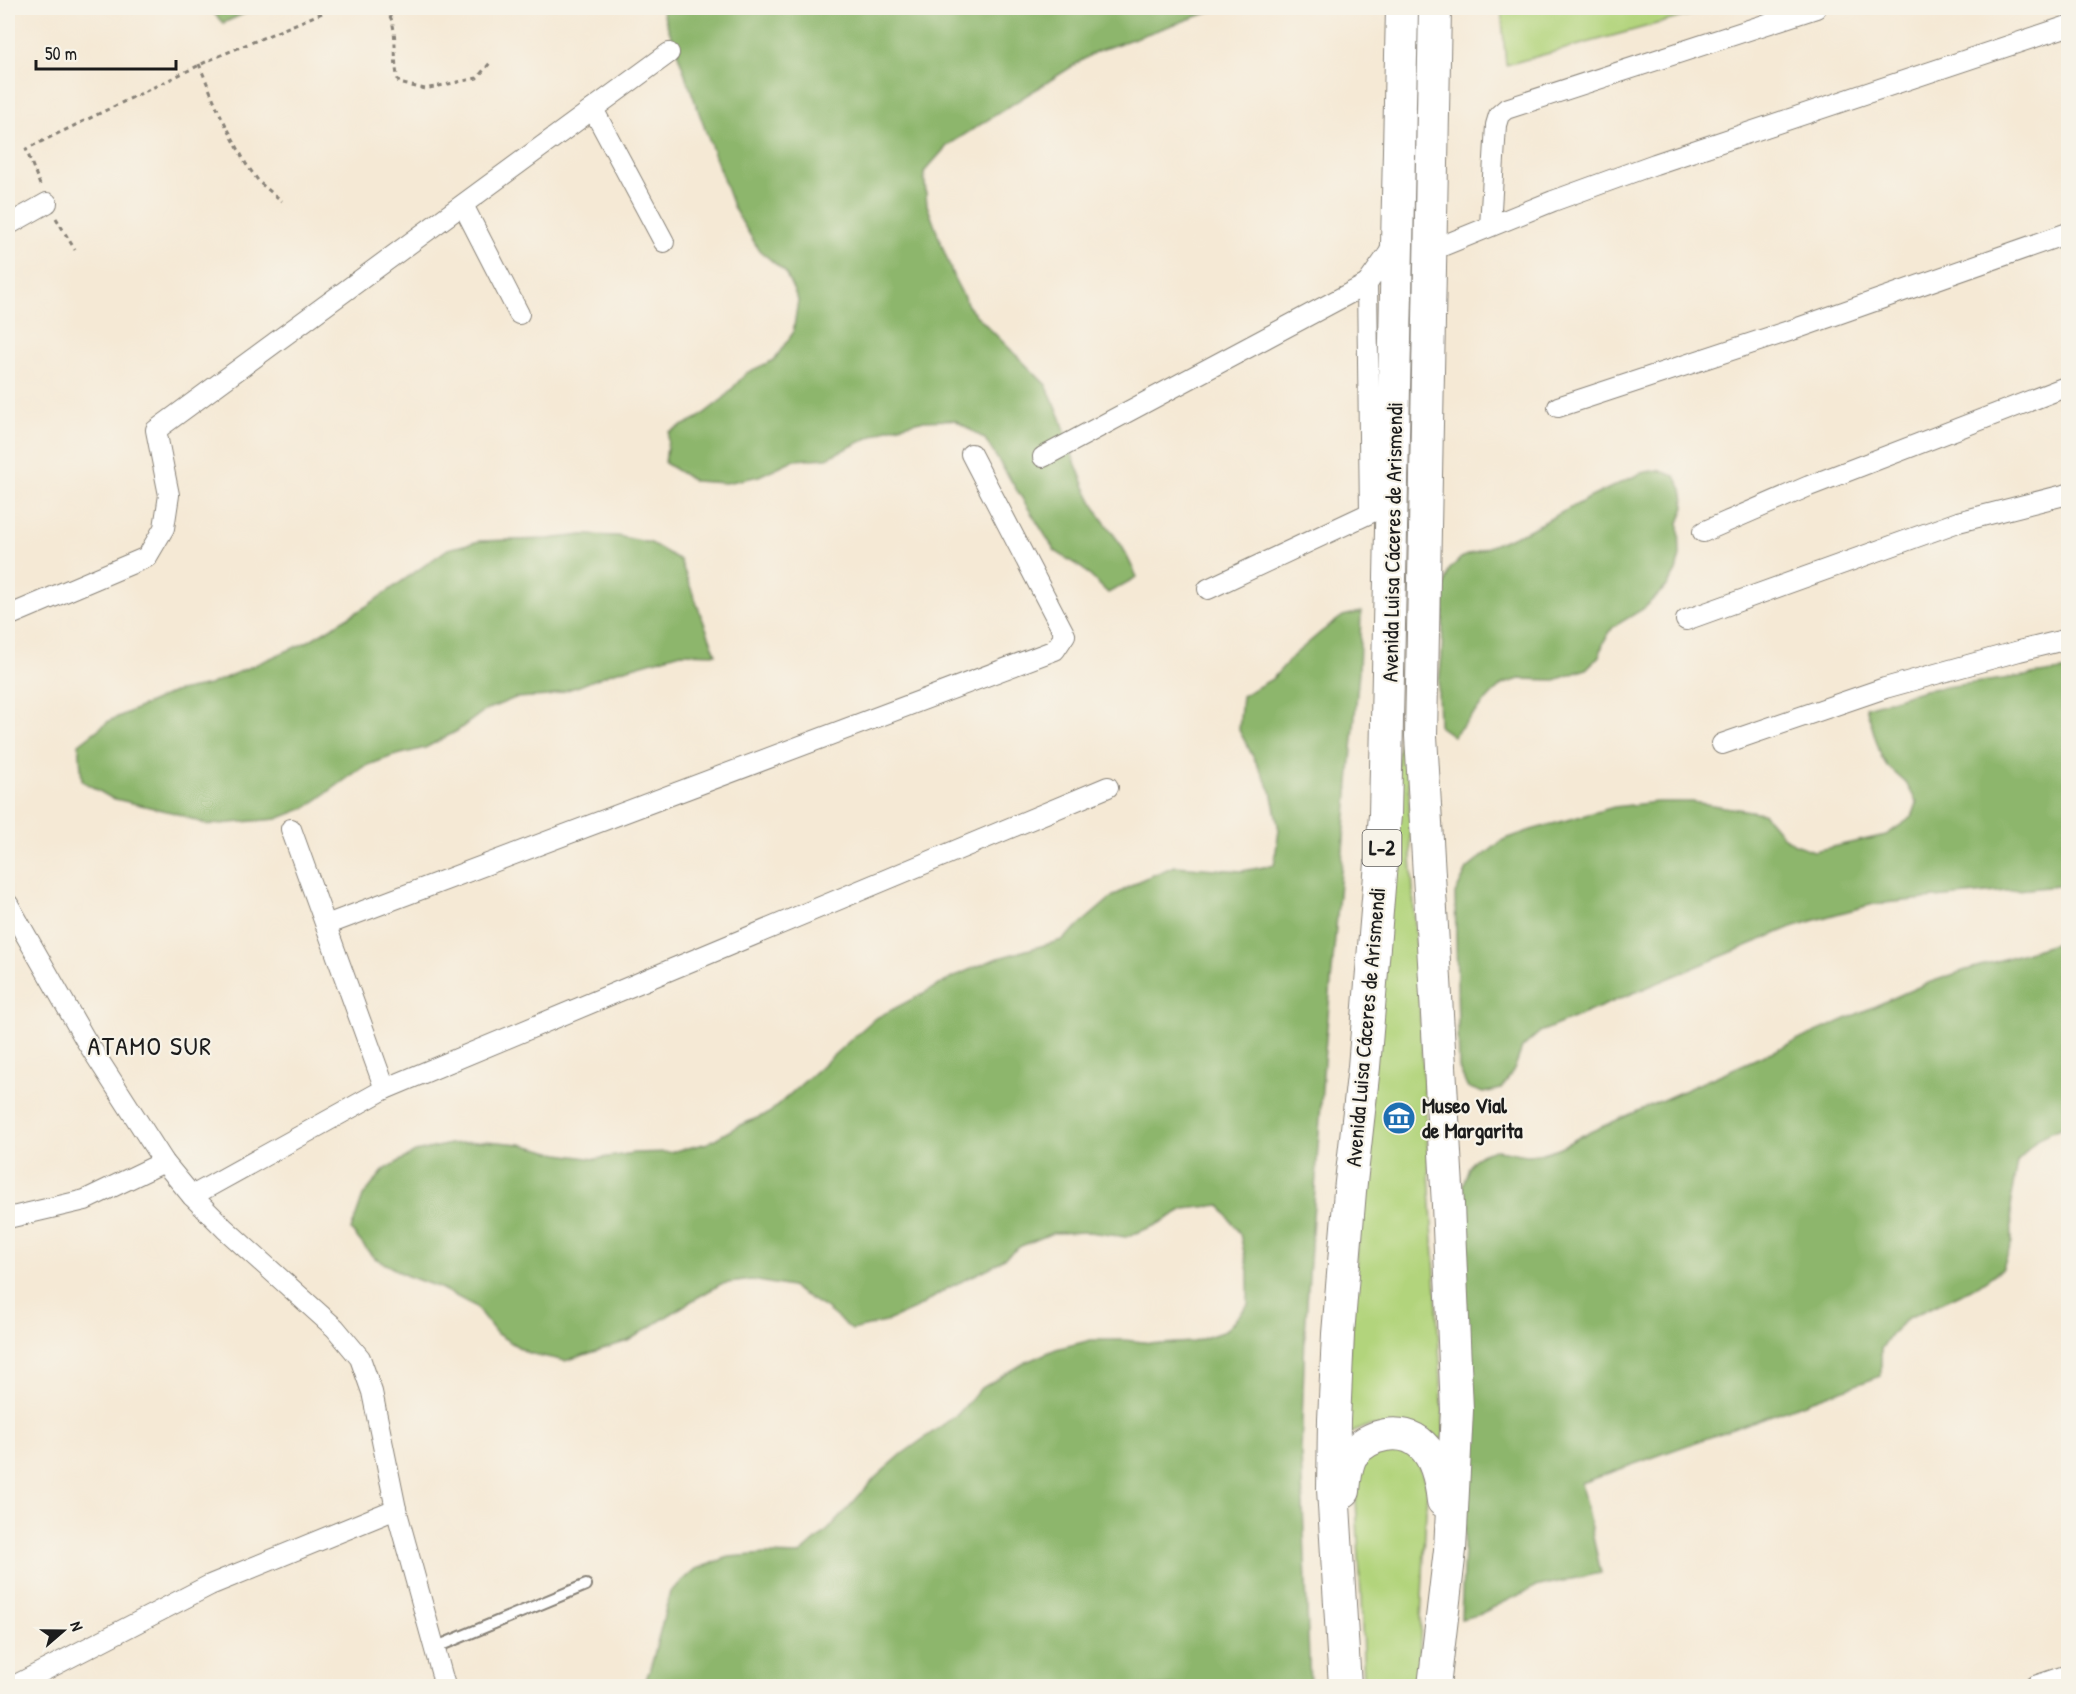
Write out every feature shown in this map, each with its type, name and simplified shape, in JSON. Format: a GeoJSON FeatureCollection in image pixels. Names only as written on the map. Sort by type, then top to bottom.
{"type":"FeatureCollection","features":[{"type":"Feature","properties":{"kind":"main road","name":"Avenida Luisa Cáceres de Arismendi"},"geometry":{"type":"LineString","coordinates":[[1345,1686],[1334,1477],[1338,1334],[1385,815],[1402,8]]}},
{"type":"Feature","properties":{"kind":"main road","name":"Avenida Luisa Cáceres de Arismendi"},"geometry":{"type":"LineString","coordinates":[[1434,1686],[1450,1550],[1457,1410],[1421,736],[1435,8]]}},
{"type":"Feature","properties":{"kind":"main road"},"geometry":{"type":"LineString","coordinates":[[1337,1557],[1345,1476],[1351,1457],[1361,1444],[1375,1437],[1390,1434],[1407,1436],[1422,1445],[1433,1461],[1441,1481],[1450,1550]]}},
{"type":"Feature","properties":{"kind":"street"},"geometry":{"type":"LineString","coordinates":[[1490,226],[1496,125],[1499,115],[1506,110],[1816,8]]}},
{"type":"Feature","properties":{"kind":"street"},"geometry":{"type":"LineString","coordinates":[[1430,250],[1553,201],[1655,164],[2068,26]]}},
{"type":"Feature","properties":{"kind":"street"},"geometry":{"type":"LineString","coordinates":[[8,616],[147,556],[164,528],[169,495],[156,430],[669,53]]}},
{"type":"Feature","properties":{"kind":"street"},"geometry":{"type":"LineString","coordinates":[[592,109],[664,242]]}},
{"type":"Feature","properties":{"kind":"street"},"geometry":{"type":"LineString","coordinates":[[8,225],[47,203]]}},
{"type":"Feature","properties":{"kind":"street"},"geometry":{"type":"LineString","coordinates":[[463,205],[519,314]]}},
{"type":"Feature","properties":{"kind":"street"},"geometry":{"type":"LineString","coordinates":[[1043,457],[1367,284],[1389,254],[1398,232]]}},
{"type":"Feature","properties":{"kind":"street"},"geometry":{"type":"LineString","coordinates":[[1558,407],[1795,329],[2068,233]]}},
{"type":"Feature","properties":{"kind":"street"},"geometry":{"type":"LineString","coordinates":[[1208,589],[1370,513],[1367,284]]}},
{"type":"Feature","properties":{"kind":"street"},"geometry":{"type":"LineString","coordinates":[[1703,532],[1809,486],[2068,386]]}},
{"type":"Feature","properties":{"kind":"street"},"geometry":{"type":"LineString","coordinates":[[326,925],[1055,650],[1065,635],[971,454]]}},
{"type":"Feature","properties":{"kind":"street"},"geometry":{"type":"LineString","coordinates":[[1686,620],[1958,522],[2068,494]]}},
{"type":"Feature","properties":{"kind":"street"},"geometry":{"type":"LineString","coordinates":[[1722,744],[1886,688],[2068,639]]}},
{"type":"Feature","properties":{"kind":"street"},"geometry":{"type":"LineString","coordinates":[[192,1196],[385,1089],[1108,787]]}},
{"type":"Feature","properties":{"kind":"street"},"geometry":{"type":"LineString","coordinates":[[291,829],[385,1089]]}},
{"type":"Feature","properties":{"kind":"street"},"geometry":{"type":"LineString","coordinates":[[8,904],[85,1038],[164,1162],[192,1196],[225,1229],[335,1328],[360,1358],[372,1392],[396,1509],[445,1686]]}},
{"type":"Feature","properties":{"kind":"street"},"geometry":{"type":"LineString","coordinates":[[8,1218],[85,1200],[164,1162]]}},
{"type":"Feature","properties":{"kind":"street"},"geometry":{"type":"LineString","coordinates":[[14,1686],[210,1585],[396,1509]]}},
{"type":"Feature","properties":{"kind":"street"},"geometry":{"type":"LineString","coordinates":[[2035,1686],[2068,1675]]}},
{"type":"Feature","properties":{"kind":"lane"},"geometry":{"type":"LineString","coordinates":[[434,1648],[585,1585]]}},
{"type":"Feature","properties":{"kind":"path"},"geometry":{"type":"LineString","coordinates":[[75,250],[47,203],[26,149],[200,64],[334,8]]}},
{"type":"Feature","properties":{"kind":"path"},"geometry":{"type":"LineString","coordinates":[[386,8],[393,23],[396,49],[394,70],[399,83],[425,89],[477,78],[490,63]]}},
{"type":"Feature","properties":{"kind":"path"},"geometry":{"type":"LineString","coordinates":[[200,64],[218,110],[246,164],[260,183],[282,201]]}},
{"type":"Feature","properties":{"kind":"green space"},"geometry":{"type":"Polygon","coordinates":[[[209,8],[257,8],[223,23],[209,8]]]}},
{"type":"Feature","properties":{"kind":"green space"},"geometry":{"type":"Polygon","coordinates":[[[661,8],[1221,8],[1095,52],[948,145],[924,172],[927,205],[954,278],[970,309],[1046,385],[1061,418],[1085,487],[1100,516],[1122,546],[1137,577],[1108,593],[1083,569],[1055,551],[985,439],[955,420],[920,421],[887,429],[827,458],[793,460],[759,476],[726,483],[694,481],[665,463],[669,432],[698,418],[724,398],[746,373],[774,360],[793,333],[798,300],[785,272],[759,250],[734,209],[661,8]]]}},
{"type":"Feature","properties":{"kind":"green space"},"geometry":{"type":"Polygon","coordinates":[[[1501,8],[1715,8],[1506,65],[1501,8]]]}},
{"type":"Feature","properties":{"kind":"green space"},"geometry":{"type":"Polygon","coordinates":[[[1658,470],[1675,476],[1682,489],[1685,507],[1679,523],[1680,556],[1676,571],[1667,586],[1643,609],[1613,627],[1604,641],[1599,656],[1586,669],[1555,680],[1520,679],[1503,684],[1453,736],[1439,726],[1438,691],[1442,655],[1444,587],[1449,570],[1461,558],[1527,531],[1641,473],[1658,470]]]}},
{"type":"Feature","properties":{"kind":"green space"},"geometry":{"type":"Polygon","coordinates":[[[583,535],[617,536],[651,543],[680,560],[716,654],[681,653],[611,673],[549,696],[515,698],[484,711],[457,731],[425,748],[363,767],[307,807],[277,819],[208,825],[175,813],[111,798],[82,781],[79,744],[109,721],[174,692],[209,685],[307,642],[365,607],[448,549],[480,541],[548,539],[583,535]]]}},
{"type":"Feature","properties":{"kind":"green space"},"geometry":{"type":"Polygon","coordinates":[[[1361,612],[1359,671],[1324,1061],[1305,1332],[1301,1453],[1310,1686],[644,1686],[670,1592],[696,1569],[729,1557],[765,1554],[799,1555],[829,1529],[876,1477],[902,1454],[958,1414],[980,1389],[1026,1362],[1056,1349],[1091,1340],[1125,1340],[1161,1344],[1193,1342],[1225,1331],[1248,1305],[1248,1271],[1240,1234],[1220,1205],[1184,1209],[1156,1225],[1126,1237],[1089,1232],[1053,1233],[1021,1246],[993,1266],[948,1288],[919,1307],[885,1322],[852,1330],[824,1307],[791,1287],[752,1280],[721,1284],[628,1341],[565,1361],[528,1353],[497,1334],[475,1306],[440,1288],[405,1275],[373,1257],[351,1230],[363,1196],[384,1170],[415,1152],[450,1144],[485,1141],[521,1144],[559,1154],[595,1159],[634,1153],[671,1152],[708,1143],[738,1126],[769,1113],[874,1019],[962,973],[995,959],[1062,940],[1113,896],[1143,879],[1175,866],[1242,871],[1274,865],[1279,830],[1271,791],[1239,730],[1242,696],[1272,679],[1294,655],[1343,616],[1361,612]]]}},
{"type":"Feature","properties":{"kind":"green space"},"geometry":{"type":"Polygon","coordinates":[[[2068,670],[2068,885],[1874,904],[1792,927],[1540,1032],[1522,1048],[1514,1070],[1501,1089],[1483,1093],[1467,1087],[1459,1068],[1455,894],[1467,869],[1503,840],[1614,807],[1657,802],[1693,802],[1763,813],[1783,836],[1795,844],[1814,851],[1886,835],[1912,817],[1917,803],[1906,783],[1887,766],[1881,756],[1866,707],[1924,690],[2068,670]]]}},
{"type":"Feature","properties":{"kind":"green space","name":"Museo Vial de Margarita"},"geometry":{"type":"Polygon","coordinates":[[[1400,734],[1409,734],[1411,856],[1444,1433],[1442,1439],[1428,1431],[1368,1426],[1349,1434],[1348,1362],[1400,734]]]}},
{"type":"Feature","properties":{"kind":"green space"},"geometry":{"type":"Polygon","coordinates":[[[2068,940],[2068,1124],[2037,1139],[2017,1162],[2011,1198],[2012,1242],[2003,1268],[1979,1285],[1908,1318],[1891,1334],[1881,1349],[1881,1376],[1581,1483],[1601,1573],[1535,1587],[1478,1615],[1461,1619],[1469,1428],[1461,1192],[1468,1170],[1475,1159],[1480,1154],[1496,1150],[1528,1155],[1556,1149],[1925,984],[2068,940]]]}},
{"type":"Feature","properties":{"kind":"green space"},"geometry":{"type":"Polygon","coordinates":[[[1377,1448],[1415,1452],[1427,1488],[1418,1686],[1364,1686],[1355,1480],[1360,1461],[1377,1448]]]}},
{"type":"Feature","properties":{"kind":"place","name":"Museo Vial de Margarita"},"geometry":{"type":"Point","coordinates":[1399,1118]}},
{"type":"Feature","properties":{"kind":"district","name":"ATAMO SUR"},"geometry":{"type":"Point","coordinates":[150,1046]}}]}
